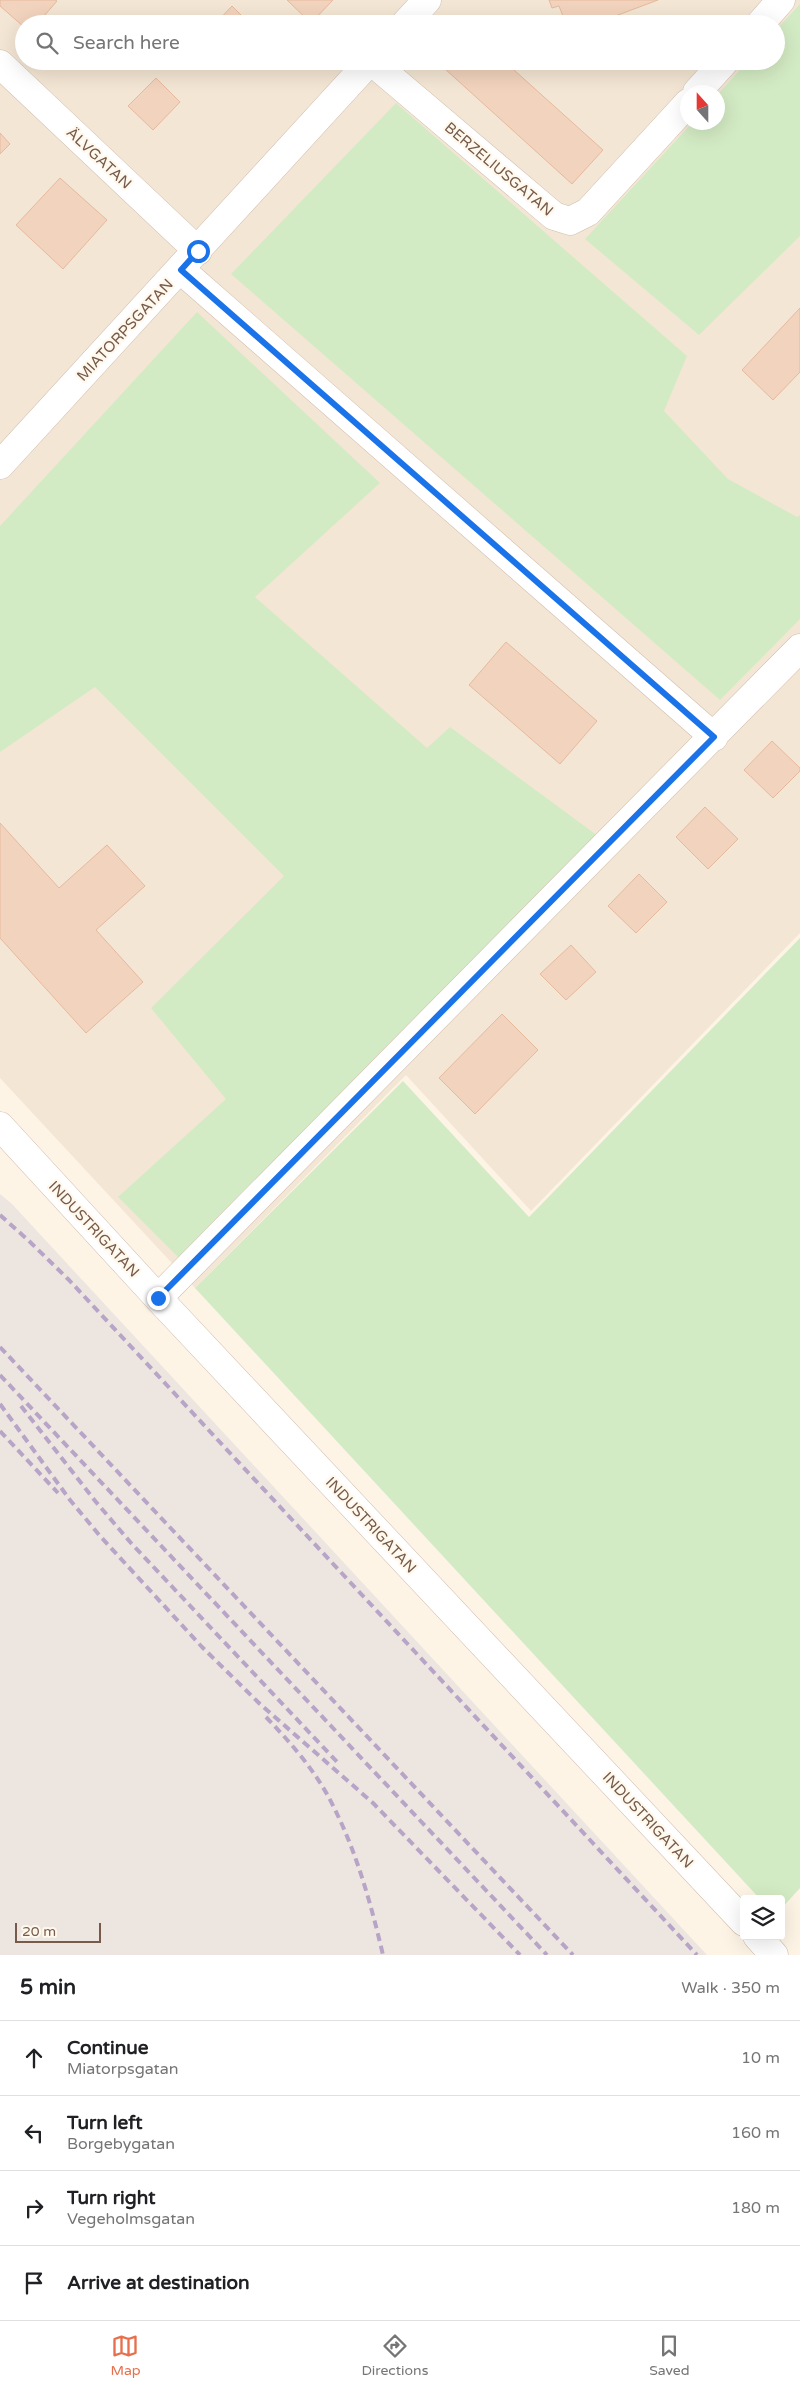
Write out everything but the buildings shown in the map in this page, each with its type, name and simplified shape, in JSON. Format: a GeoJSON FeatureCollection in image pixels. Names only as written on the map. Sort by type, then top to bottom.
{"type":"FeatureCollection","features":[{"type":"Feature","properties":{"kind":"street"},"geometry":{"type":"LineString","coordinates":[[413,15],[427,0]]}},
{"type":"Feature","properties":{"kind":"street"},"geometry":{"type":"LineString","coordinates":[[768,15],[782,0]]}},
{"type":"Feature","properties":{"kind":"street","name":"ÄLVGATAN"},"geometry":{"type":"LineString","coordinates":[[0,64],[189,260],[714,737]]}},
{"type":"Feature","properties":{"kind":"street","name":"MIATORPSGATAN"},"geometry":{"type":"LineString","coordinates":[[0,465],[363,70]]}},
{"type":"Feature","properties":{"kind":"street","name":"BERZELIUSGATAN"},"geometry":{"type":"LineString","coordinates":[[382,70],[554,216],[570,221],[588,212],[680,112]]}},
{"type":"Feature","properties":{"kind":"street"},"geometry":{"type":"LineString","coordinates":[[703,85],[717,70]]}},
{"type":"Feature","properties":{"kind":"street"},"geometry":{"type":"LineString","coordinates":[[158,1298],[800,648]]}},
{"type":"Feature","properties":{"kind":"street","name":"INDUSTRIGATAN"},"geometry":{"type":"LineString","coordinates":[[0,1126],[158,1298],[740,1918]]}},
{"type":"Feature","properties":{"kind":"street"},"geometry":{"type":"LineString","coordinates":[[761,1940],[774,1955]]}},
{"type":"Feature","properties":{"kind":"shaded area"},"geometry":{"type":"Polygon","coordinates":[[[0,0],[800,0],[800,933],[531,1211],[406,1075],[195,1288],[0,1078],[0,0]]]}},
{"type":"Feature","properties":{"kind":"shaded area"},"geometry":{"type":"Polygon","coordinates":[[[0,1194],[12,1204],[707,1955],[0,1955],[0,1194]]]}},
{"type":"Feature","properties":{"kind":"green space"},"geometry":{"type":"Polygon","coordinates":[[[800,4],[800,236],[699,335],[585,239],[686,130],[725,130],[725,86],[740,70],[785,70],[785,20],[800,4]]]}},
{"type":"Feature","properties":{"kind":"green space"},"geometry":{"type":"Polygon","coordinates":[[[396,103],[687,356],[664,411],[728,479],[797,517],[800,515],[800,619],[720,700],[231,274],[396,103]]]}},
{"type":"Feature","properties":{"kind":"green space"},"geometry":{"type":"Polygon","coordinates":[[[197,312],[380,483],[255,597],[427,748],[450,727],[598,836],[179,1258],[118,1197],[226,1099],[151,1008],[284,876],[95,687],[0,752],[0,526],[197,312]]]}},
{"type":"Feature","properties":{"kind":"green space"},"geometry":{"type":"Polygon","coordinates":[[[800,938],[800,1888],[785,1905],[785,1895],[756,1895],[195,1288],[403,1081],[529,1217],[800,938]]]}},
{"type":"Feature","properties":{"kind":"railway"},"geometry":{"type":"LineString","coordinates":[[0,1215],[69,1280],[697,1955]]}},
{"type":"Feature","properties":{"kind":"railway"},"geometry":{"type":"LineString","coordinates":[[0,1347],[573,1955]]}},
{"type":"Feature","properties":{"kind":"railway"},"geometry":{"type":"LineString","coordinates":[[0,1375],[547,1955]]}},
{"type":"Feature","properties":{"kind":"railway"},"geometry":{"type":"LineString","coordinates":[[0,1404],[70,1500],[100,1536],[202,1647],[260,1704],[373,1803],[520,1955]]}},
{"type":"Feature","properties":{"kind":"railway"},"geometry":{"type":"LineString","coordinates":[[21,1406],[96,1502],[131,1543],[339,1764]]}},
{"type":"Feature","properties":{"kind":"railway"},"geometry":{"type":"LineString","coordinates":[[0,1431],[58,1493]]}},
{"type":"Feature","properties":{"kind":"railway"},"geometry":{"type":"LineString","coordinates":[[266,1717],[292,1745],[322,1785],[338,1815],[361,1874],[383,1955]]}},
{"type":"Feature","properties":{"kind":"route"},"geometry":{"type":"LineString","coordinates":[[158,1298],[714,737],[181,270],[198,251]]}}]}
